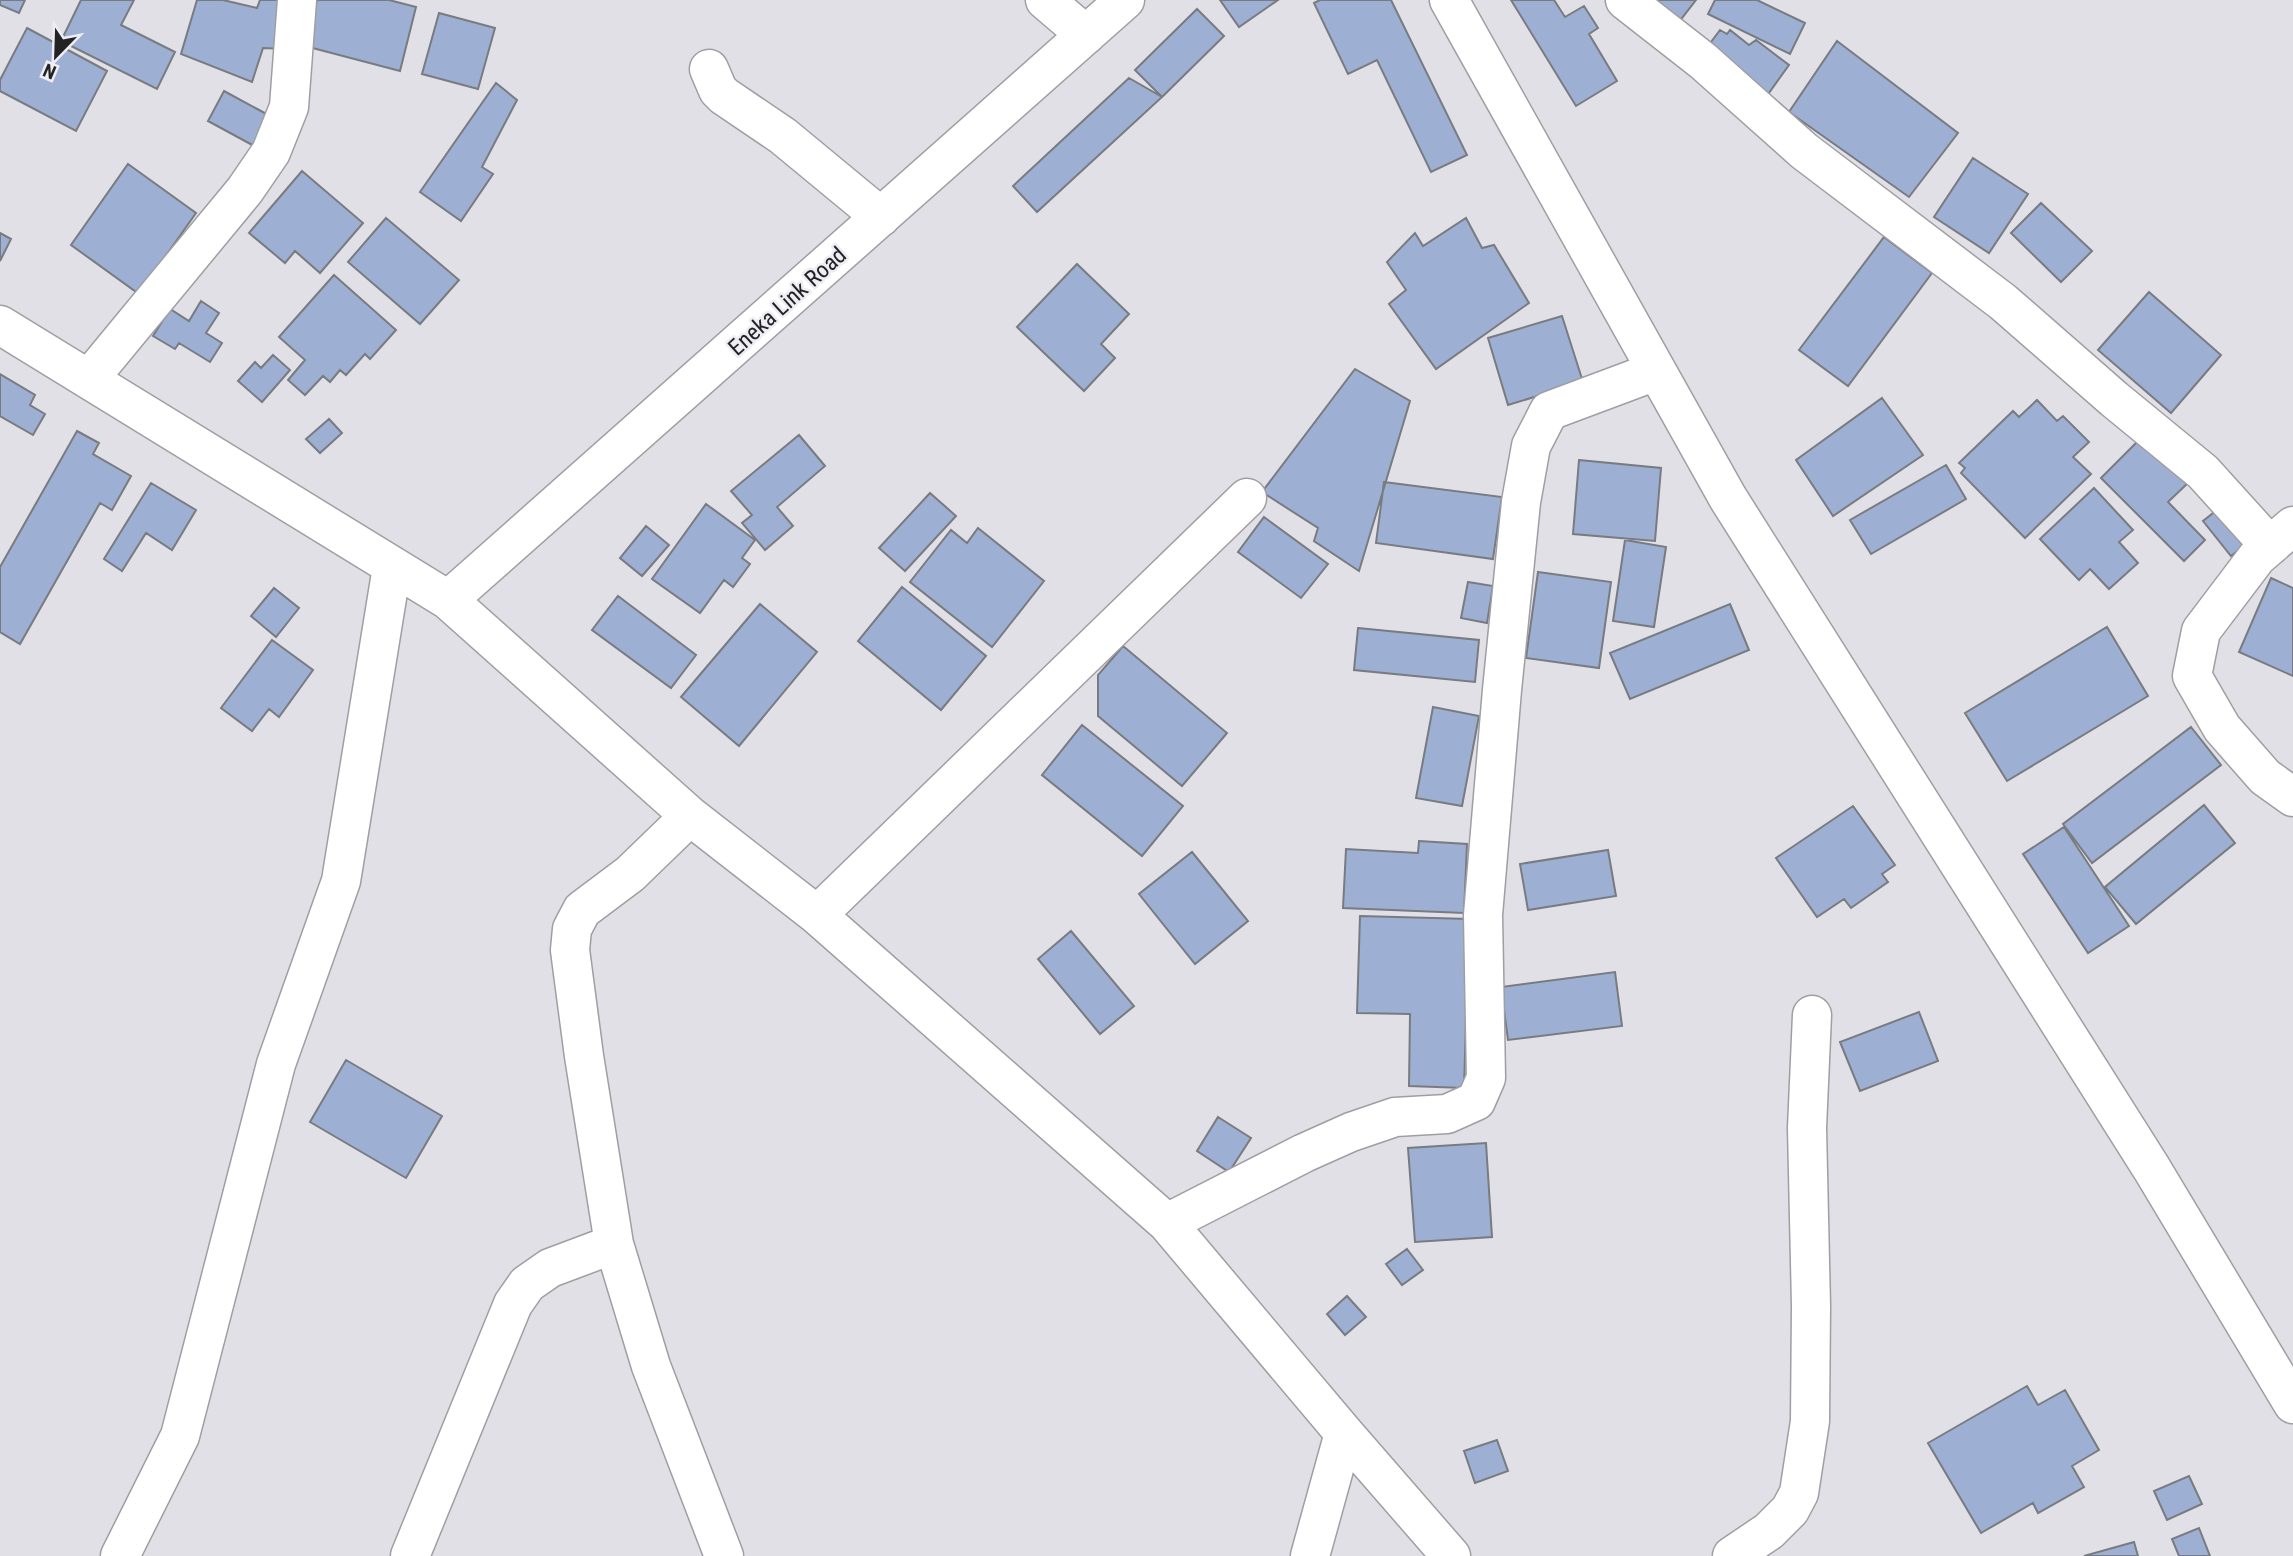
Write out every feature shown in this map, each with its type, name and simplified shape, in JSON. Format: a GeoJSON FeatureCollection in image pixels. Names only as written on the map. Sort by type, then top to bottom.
{"type":"FeatureCollection","features":[{"type":"Feature","properties":{"kind":"street"},"geometry":{"type":"LineString","coordinates":[[89,379],[245,190],[271,152],[289,107],[297,0]]}},
{"type":"Feature","properties":{"kind":"street"},"geometry":{"type":"LineString","coordinates":[[1045,0],[1086,36]]}},
{"type":"Feature","properties":{"kind":"street","name":"Eneka Link Road"},"geometry":{"type":"LineString","coordinates":[[448,600],[1125,0]]}},
{"type":"Feature","properties":{"kind":"street"},"geometry":{"type":"LineString","coordinates":[[1449,0],[1728,498],[2152,1169],[2293,1404]]}},
{"type":"Feature","properties":{"kind":"street"},"geometry":{"type":"LineString","coordinates":[[1625,0],[1703,61],[1804,151],[2003,302],[2114,399],[2281,536],[2257,557],[2201,631],[2192,676],[2222,728],[2265,777],[2293,797]]}},
{"type":"Feature","properties":{"kind":"street"},"geometry":{"type":"LineString","coordinates":[[709,69],[718,90],[724,96],[783,136],[881,217]]}},
{"type":"Feature","properties":{"kind":"street"},"geometry":{"type":"LineString","coordinates":[[0,326],[448,600],[690,816],[817,915],[1167,1223],[1451,1556]]}},
{"type":"Feature","properties":{"kind":"street"},"geometry":{"type":"LineString","coordinates":[[1167,1223],[1351,1132],[1395,1117],[1447,1114],[1476,1101],[1486,1078],[1483,915],[1521,502],[1531,446],[1549,411],[1656,371]]}},
{"type":"Feature","properties":{"kind":"street"},"geometry":{"type":"LineString","coordinates":[[817,915],[1247,498]]}},
{"type":"Feature","properties":{"kind":"street"},"geometry":{"type":"LineString","coordinates":[[120,1556],[180,1436],[276,1064],[341,881],[392,566]]}},
{"type":"Feature","properties":{"kind":"street"},"geometry":{"type":"LineString","coordinates":[[690,816],[631,874],[582,910],[572,929],[570,950],[614,1244],[651,1366],[724,1556]]}},
{"type":"Feature","properties":{"kind":"street"},"geometry":{"type":"LineString","coordinates":[[1732,1556],[1769,1531],[1790,1510],[1799,1493],[1808,1433],[1811,1306],[1807,1128],[1812,1015]]}},
{"type":"Feature","properties":{"kind":"street"},"geometry":{"type":"LineString","coordinates":[[410,1556],[513,1304],[527,1284],[550,1268],[614,1244]]}},
{"type":"Feature","properties":{"kind":"street"},"geometry":{"type":"LineString","coordinates":[[1310,1556],[1344,1433]]}},
{"type":"Feature","properties":{"kind":"building"},"geometry":{"type":"Polygon","coordinates":[[[0,0],[25,0],[19,13],[0,5],[0,0]]]}},
{"type":"Feature","properties":{"kind":"building"},"geometry":{"type":"Polygon","coordinates":[[[81,0],[134,0],[121,25],[175,52],[157,89],[61,41],[81,0]]]}},
{"type":"Feature","properties":{"kind":"building"},"geometry":{"type":"Polygon","coordinates":[[[197,0],[223,0],[257,8],[260,0],[286,0],[285,49],[263,48],[252,82],[181,54],[197,0]]]}},
{"type":"Feature","properties":{"kind":"building"},"geometry":{"type":"Polygon","coordinates":[[[317,0],[389,0],[416,7],[400,71],[305,46],[317,0]]]}},
{"type":"Feature","properties":{"kind":"building"},"geometry":{"type":"Polygon","coordinates":[[[1220,0],[1278,0],[1239,27],[1220,0]]]}},
{"type":"Feature","properties":{"kind":"building"},"geometry":{"type":"Polygon","coordinates":[[[1320,0],[1391,0],[1467,155],[1431,172],[1377,60],[1348,74],[1314,3],[1320,0]]]}},
{"type":"Feature","properties":{"kind":"building"},"geometry":{"type":"Polygon","coordinates":[[[1511,0],[1554,0],[1565,17],[1584,6],[1598,28],[1589,34],[1617,81],[1576,106],[1511,0]]]}},
{"type":"Feature","properties":{"kind":"building"},"geometry":{"type":"Polygon","coordinates":[[[1638,0],[1696,0],[1675,27],[1638,0]]]}},
{"type":"Feature","properties":{"kind":"building"},"geometry":{"type":"Polygon","coordinates":[[[1715,0],[1757,0],[1805,23],[1790,54],[1708,14],[1715,0]]]}},
{"type":"Feature","properties":{"kind":"building"},"geometry":{"type":"Polygon","coordinates":[[[1197,9],[1224,36],[1162,97],[1135,70],[1197,9]]]}},
{"type":"Feature","properties":{"kind":"building"},"geometry":{"type":"Polygon","coordinates":[[[439,13],[495,28],[478,89],[422,74],[439,13]]]}},
{"type":"Feature","properties":{"kind":"building"},"geometry":{"type":"Polygon","coordinates":[[[27,28],[107,71],[76,131],[0,91],[0,80],[27,28]]]}},
{"type":"Feature","properties":{"kind":"building"},"geometry":{"type":"Polygon","coordinates":[[[1720,30],[1727,34],[1730,30],[1749,45],[1756,40],[1789,65],[1766,97],[1705,50],[1720,30]]]}},
{"type":"Feature","properties":{"kind":"building"},"geometry":{"type":"Polygon","coordinates":[[[1837,41],[1958,133],[1909,197],[1789,112],[1837,41]]]}},
{"type":"Feature","properties":{"kind":"building"},"geometry":{"type":"Polygon","coordinates":[[[1129,78],[1162,97],[1037,212],[1013,186],[1129,78]]]}},
{"type":"Feature","properties":{"kind":"building"},"geometry":{"type":"Polygon","coordinates":[[[496,83],[517,100],[482,167],[493,174],[461,221],[420,192],[496,83]]]}},
{"type":"Feature","properties":{"kind":"building"},"geometry":{"type":"Polygon","coordinates":[[[224,91],[272,117],[256,147],[208,121],[224,91]]]}},
{"type":"Feature","properties":{"kind":"building"},"geometry":{"type":"Polygon","coordinates":[[[1973,158],[2028,194],[1989,253],[1934,217],[1973,158]]]}},
{"type":"Feature","properties":{"kind":"building"},"geometry":{"type":"Polygon","coordinates":[[[128,164],[196,213],[139,294],[71,245],[128,164]]]}},
{"type":"Feature","properties":{"kind":"building"},"geometry":{"type":"Polygon","coordinates":[[[302,171],[363,223],[320,273],[295,251],[285,263],[249,233],[302,171]]]}},
{"type":"Feature","properties":{"kind":"building"},"geometry":{"type":"Polygon","coordinates":[[[2041,203],[2092,251],[2061,282],[2011,233],[2041,203]]]}},
{"type":"Feature","properties":{"kind":"building"},"geometry":{"type":"Polygon","coordinates":[[[386,218],[459,280],[420,324],[348,262],[386,218]]]}},
{"type":"Feature","properties":{"kind":"building"},"geometry":{"type":"Polygon","coordinates":[[[1466,218],[1482,248],[1494,245],[1529,303],[1436,369],[1389,304],[1406,290],[1387,262],[1415,233],[1423,246],[1466,218]]]}},
{"type":"Feature","properties":{"kind":"building"},"geometry":{"type":"Polygon","coordinates":[[[0,233],[11,239],[0,261],[0,233]]]}},
{"type":"Feature","properties":{"kind":"building"},"geometry":{"type":"Polygon","coordinates":[[[1884,237],[1932,273],[1848,386],[1799,350],[1884,237]]]}},
{"type":"Feature","properties":{"kind":"building"},"geometry":{"type":"Polygon","coordinates":[[[1077,264],[1129,314],[1101,344],[1115,358],[1084,391],[1017,327],[1077,264]]]}},
{"type":"Feature","properties":{"kind":"building"},"geometry":{"type":"Polygon","coordinates":[[[334,275],[396,330],[370,359],[365,354],[346,375],[340,370],[330,382],[323,376],[305,395],[288,380],[305,360],[279,337],[334,275]]]}},
{"type":"Feature","properties":{"kind":"building"},"geometry":{"type":"Polygon","coordinates":[[[2149,292],[2221,355],[2171,413],[2098,350],[2149,292]]]}},
{"type":"Feature","properties":{"kind":"building"},"geometry":{"type":"Polygon","coordinates":[[[201,301],[219,313],[206,333],[222,343],[210,362],[179,343],[175,349],[153,336],[170,309],[189,321],[201,301]]]}},
{"type":"Feature","properties":{"kind":"building"},"geometry":{"type":"Polygon","coordinates":[[[1562,316],[1583,382],[1508,405],[1488,338],[1562,316]]]}},
{"type":"Feature","properties":{"kind":"building"},"geometry":{"type":"Polygon","coordinates":[[[273,355],[290,370],[262,402],[238,381],[255,362],[261,368],[273,355]]]}},
{"type":"Feature","properties":{"kind":"building"},"geometry":{"type":"Polygon","coordinates":[[[1355,369],[1410,401],[1359,571],[1314,541],[1318,528],[1262,492],[1355,369]]]}},
{"type":"Feature","properties":{"kind":"building"},"geometry":{"type":"Polygon","coordinates":[[[0,374],[35,395],[30,405],[45,414],[33,435],[0,416],[0,374]]]}},
{"type":"Feature","properties":{"kind":"building"},"geometry":{"type":"Polygon","coordinates":[[[1882,398],[1923,455],[1833,516],[1796,460],[1882,398]]]}},
{"type":"Feature","properties":{"kind":"building"},"geometry":{"type":"Polygon","coordinates":[[[2037,400],[2057,421],[2063,416],[2089,442],[2073,457],[2091,474],[2025,538],[1961,473],[1965,468],[1959,463],[2013,411],[2019,417],[2037,400]]]}},
{"type":"Feature","properties":{"kind":"building"},"geometry":{"type":"Polygon","coordinates":[[[329,419],[342,433],[320,453],[306,439],[329,419]]]}},
{"type":"Feature","properties":{"kind":"building"},"geometry":{"type":"Polygon","coordinates":[[[77,431],[99,443],[93,454],[131,476],[112,510],[100,503],[20,644],[0,632],[0,567],[77,431]]]}},
{"type":"Feature","properties":{"kind":"building"},"geometry":{"type":"Polygon","coordinates":[[[799,435],[825,466],[777,507],[793,526],[765,550],[742,523],[752,515],[731,491],[799,435]]]}},
{"type":"Feature","properties":{"kind":"building"},"geometry":{"type":"Polygon","coordinates":[[[2143,436],[2189,482],[2168,502],[2205,540],[2184,561],[2101,478],[2143,436]]]}},
{"type":"Feature","properties":{"kind":"building"},"geometry":{"type":"Polygon","coordinates":[[[1579,460],[1661,468],[1655,541],[1573,534],[1579,460]]]}},
{"type":"Feature","properties":{"kind":"building"},"geometry":{"type":"Polygon","coordinates":[[[1946,465],[1966,499],[1871,554],[1850,520],[1946,465]]]}},
{"type":"Feature","properties":{"kind":"building"},"geometry":{"type":"Polygon","coordinates":[[[1384,482],[1502,497],[1493,559],[1376,543],[1384,482]]]}},
{"type":"Feature","properties":{"kind":"building"},"geometry":{"type":"Polygon","coordinates":[[[151,483],[196,510],[172,550],[146,533],[122,571],[104,559],[151,483]]]}},
{"type":"Feature","properties":{"kind":"building"},"geometry":{"type":"Polygon","coordinates":[[[2094,488],[2133,530],[2119,542],[2138,563],[2109,589],[2090,569],[2079,580],[2040,539],[2094,488]]]}},
{"type":"Feature","properties":{"kind":"building"},"geometry":{"type":"Polygon","coordinates":[[[930,493],[956,516],[905,571],[879,548],[930,493]]]}},
{"type":"Feature","properties":{"kind":"building"},"geometry":{"type":"Polygon","coordinates":[[[706,504],[755,540],[742,558],[750,564],[733,587],[724,580],[700,613],[652,579],[706,504]]]}},
{"type":"Feature","properties":{"kind":"building"},"geometry":{"type":"Polygon","coordinates":[[[2222,506],[2250,541],[2231,556],[2203,521],[2222,506]]]}},
{"type":"Feature","properties":{"kind":"building"},"geometry":{"type":"Polygon","coordinates":[[[1264,517],[1328,564],[1301,598],[1238,552],[1264,517]]]}},
{"type":"Feature","properties":{"kind":"building"},"geometry":{"type":"Polygon","coordinates":[[[646,526],[669,545],[642,576],[620,558],[646,526]]]}},
{"type":"Feature","properties":{"kind":"building"},"geometry":{"type":"Polygon","coordinates":[[[978,528],[1044,581],[992,647],[910,582],[951,530],[967,543],[978,528]]]}},
{"type":"Feature","properties":{"kind":"building"},"geometry":{"type":"Polygon","coordinates":[[[1625,540],[1666,547],[1654,627],[1613,621],[1625,540]]]}},
{"type":"Feature","properties":{"kind":"building"},"geometry":{"type":"Polygon","coordinates":[[[1538,572],[1611,582],[1599,668],[1526,658],[1538,572]]]}},
{"type":"Feature","properties":{"kind":"building"},"geometry":{"type":"Polygon","coordinates":[[[2271,578],[2293,588],[2293,676],[2239,652],[2271,578]]]}},
{"type":"Feature","properties":{"kind":"building"},"geometry":{"type":"Polygon","coordinates":[[[1468,582],[1493,586],[1487,623],[1461,618],[1468,582]]]}},
{"type":"Feature","properties":{"kind":"building"},"geometry":{"type":"Polygon","coordinates":[[[902,587],[986,656],[941,710],[858,641],[902,587]]]}},
{"type":"Feature","properties":{"kind":"building"},"geometry":{"type":"Polygon","coordinates":[[[274,588],[299,608],[276,637],[251,616],[274,588]]]}},
{"type":"Feature","properties":{"kind":"building"},"geometry":{"type":"Polygon","coordinates":[[[618,596],[696,655],[671,688],[592,630],[618,596]]]}},
{"type":"Feature","properties":{"kind":"building"},"geometry":{"type":"Polygon","coordinates":[[[760,604],[817,652],[739,746],[681,697],[760,604]]]}},
{"type":"Feature","properties":{"kind":"building"},"geometry":{"type":"Polygon","coordinates":[[[1730,604],[1749,650],[1630,699],[1610,653],[1730,604]]]}},
{"type":"Feature","properties":{"kind":"building"},"geometry":{"type":"Polygon","coordinates":[[[2107,627],[2148,696],[2007,781],[1965,713],[2107,627]]]}},
{"type":"Feature","properties":{"kind":"building"},"geometry":{"type":"Polygon","coordinates":[[[1358,628],[1479,640],[1475,682],[1354,670],[1358,628]]]}},
{"type":"Feature","properties":{"kind":"building"},"geometry":{"type":"Polygon","coordinates":[[[272,640],[313,670],[279,717],[269,709],[252,731],[221,708],[272,640]]]}},
{"type":"Feature","properties":{"kind":"building"},"geometry":{"type":"Polygon","coordinates":[[[1123,646],[1227,733],[1182,786],[1098,716],[1098,675],[1123,646]]]}},
{"type":"Feature","properties":{"kind":"building"},"geometry":{"type":"Polygon","coordinates":[[[1433,707],[1479,716],[1462,806],[1416,798],[1433,707]]]}},
{"type":"Feature","properties":{"kind":"building"},"geometry":{"type":"Polygon","coordinates":[[[1082,725],[1183,806],[1142,856],[1042,775],[1082,725]]]}},
{"type":"Feature","properties":{"kind":"building"},"geometry":{"type":"Polygon","coordinates":[[[2191,727],[2221,765],[2092,863],[2063,824],[2191,727]]]}},
{"type":"Feature","properties":{"kind":"building"},"geometry":{"type":"Polygon","coordinates":[[[2204,805],[2235,843],[2136,924],[2105,887],[2204,805]]]}},
{"type":"Feature","properties":{"kind":"building"},"geometry":{"type":"Polygon","coordinates":[[[1853,806],[1895,865],[1882,874],[1888,882],[1851,908],[1844,899],[1817,917],[1776,858],[1853,806]]]}},
{"type":"Feature","properties":{"kind":"building"},"geometry":{"type":"Polygon","coordinates":[[[2064,827],[2129,926],[2088,953],[2023,854],[2064,827]]]}},
{"type":"Feature","properties":{"kind":"building"},"geometry":{"type":"Polygon","coordinates":[[[1419,841],[1467,844],[1464,913],[1343,908],[1346,849],[1418,853],[1419,841]]]}},
{"type":"Feature","properties":{"kind":"building"},"geometry":{"type":"Polygon","coordinates":[[[1608,850],[1616,896],[1528,910],[1520,864],[1608,850]]]}},
{"type":"Feature","properties":{"kind":"building"},"geometry":{"type":"Polygon","coordinates":[[[1192,852],[1248,921],[1195,964],[1139,894],[1192,852]]]}},
{"type":"Feature","properties":{"kind":"building"},"geometry":{"type":"Polygon","coordinates":[[[1360,916],[1469,919],[1464,1088],[1409,1086],[1410,1014],[1357,1013],[1360,916]]]}},
{"type":"Feature","properties":{"kind":"building"},"geometry":{"type":"Polygon","coordinates":[[[1071,931],[1134,1006],[1100,1034],[1038,959],[1071,931]]]}},
{"type":"Feature","properties":{"kind":"building"},"geometry":{"type":"Polygon","coordinates":[[[1615,972],[1622,1026],[1508,1040],[1501,987],[1615,972]]]}},
{"type":"Feature","properties":{"kind":"building"},"geometry":{"type":"Polygon","coordinates":[[[1919,1012],[1938,1061],[1860,1091],[1840,1042],[1919,1012]]]}},
{"type":"Feature","properties":{"kind":"building"},"geometry":{"type":"Polygon","coordinates":[[[346,1060],[442,1116],[406,1178],[310,1122],[346,1060]]]}},
{"type":"Feature","properties":{"kind":"building"},"geometry":{"type":"Polygon","coordinates":[[[1218,1117],[1251,1138],[1229,1172],[1197,1151],[1218,1117]]]}},
{"type":"Feature","properties":{"kind":"building"},"geometry":{"type":"Polygon","coordinates":[[[1486,1143],[1492,1237],[1415,1242],[1408,1148],[1486,1143]]]}},
{"type":"Feature","properties":{"kind":"building"},"geometry":{"type":"Polygon","coordinates":[[[1407,1249],[1423,1270],[1402,1285],[1386,1264],[1407,1249]]]}},
{"type":"Feature","properties":{"kind":"building"},"geometry":{"type":"Polygon","coordinates":[[[1347,1296],[1366,1317],[1345,1335],[1327,1314],[1347,1296]]]}},
{"type":"Feature","properties":{"kind":"building"},"geometry":{"type":"Polygon","coordinates":[[[2027,1386],[2038,1405],[2065,1390],[2099,1450],[2072,1466],[2084,1487],[2038,1513],[2033,1503],[1981,1533],[1928,1443],[2027,1386]]]}},
{"type":"Feature","properties":{"kind":"building"},"geometry":{"type":"Polygon","coordinates":[[[1497,1440],[1508,1471],[1475,1483],[1464,1451],[1497,1440]]]}},
{"type":"Feature","properties":{"kind":"building"},"geometry":{"type":"Polygon","coordinates":[[[2189,1476],[2202,1504],[2167,1520],[2154,1491],[2189,1476]]]}},
{"type":"Feature","properties":{"kind":"building"},"geometry":{"type":"Polygon","coordinates":[[[2199,1528],[2210,1556],[2179,1556],[2172,1539],[2199,1528]]]}},
{"type":"Feature","properties":{"kind":"building"},"geometry":{"type":"Polygon","coordinates":[[[2134,1542],[2138,1556],[2084,1556],[2134,1542]]]}}]}
